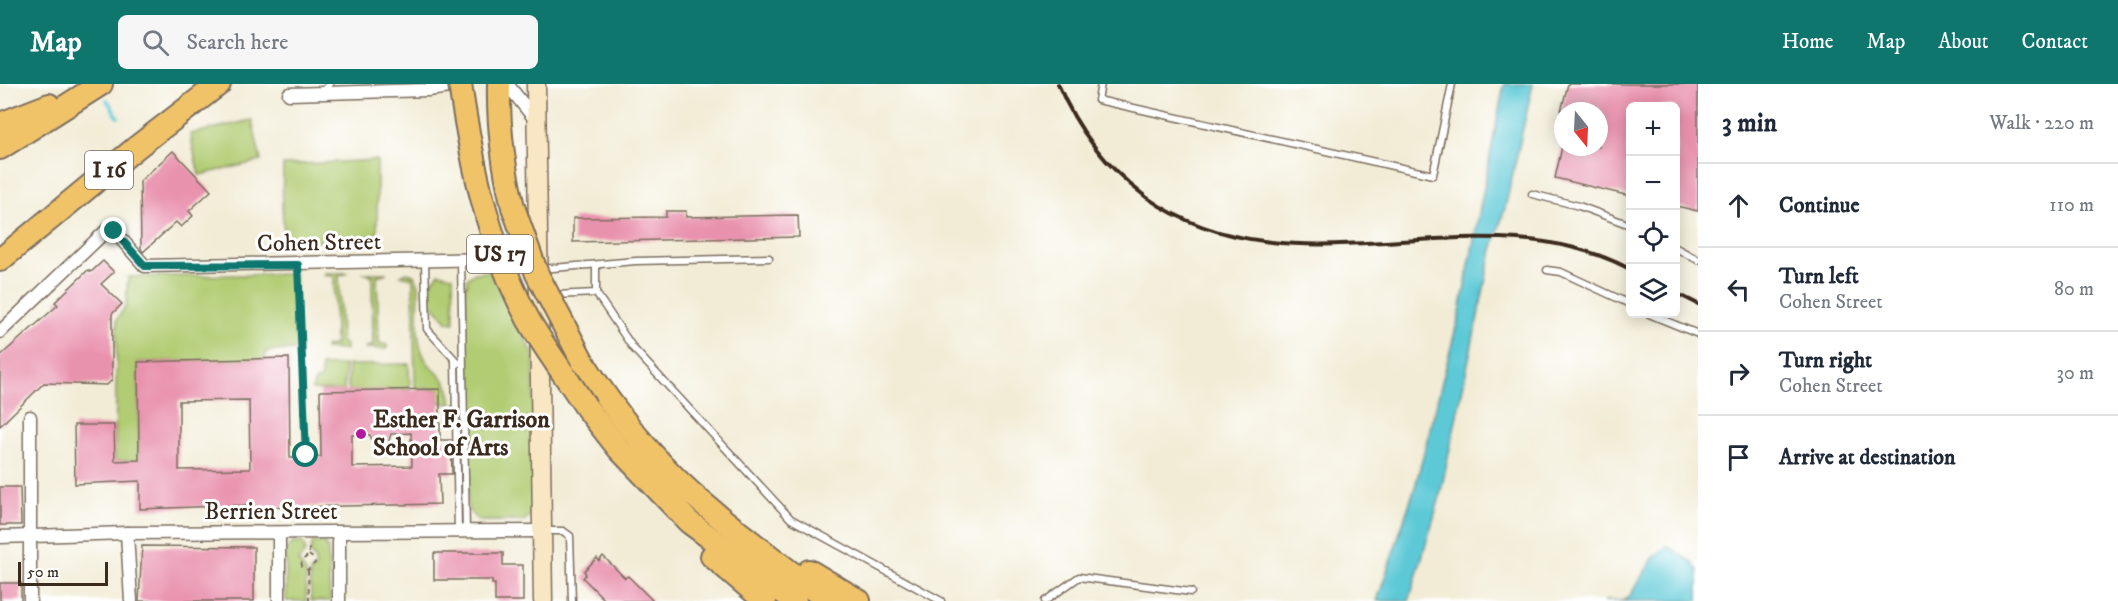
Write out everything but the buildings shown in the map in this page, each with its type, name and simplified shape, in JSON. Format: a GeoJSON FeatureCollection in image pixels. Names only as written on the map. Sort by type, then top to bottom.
{"type":"FeatureCollection","features":[{"type":"Feature","properties":{"kind":"highway"},"geometry":{"type":"LineString","coordinates":[[0,124],[101,84]]}},
{"type":"Feature","properties":{"kind":"highway"},"geometry":{"type":"LineString","coordinates":[[0,148],[101,84]]}},
{"type":"Feature","properties":{"kind":"highway","name":"I 16"},"geometry":{"type":"LineString","coordinates":[[0,260],[137,147],[219,84]]}},
{"type":"Feature","properties":{"kind":"highway","name":"US 17"},"geometry":{"type":"LineString","coordinates":[[460,84],[469,146],[493,240],[528,319],[586,406],[619,449],[689,522],[795,601]]}},
{"type":"Feature","properties":{"kind":"highway","name":"US 17"},"geometry":{"type":"LineString","coordinates":[[499,84],[498,124],[503,165],[513,207],[537,273],[583,362],[601,391],[659,462],[692,494],[828,601]]}},
{"type":"Feature","properties":{"kind":"highway"},"geometry":{"type":"LineString","coordinates":[[652,483],[696,543],[765,601]]}},
{"type":"Feature","properties":{"kind":"highway"},"geometry":{"type":"LineString","coordinates":[[730,524],[859,601]]}},
{"type":"Feature","properties":{"kind":"main road"},"geometry":{"type":"LineString","coordinates":[[536,84],[543,601]]}},
{"type":"Feature","properties":{"kind":"street"},"geometry":{"type":"LineString","coordinates":[[289,94],[326,88],[428,90],[470,84]]}},
{"type":"Feature","properties":{"kind":"street"},"geometry":{"type":"LineString","coordinates":[[507,84],[538,124]]}},
{"type":"Feature","properties":{"kind":"street","name":"Cohen Street"},"geometry":{"type":"LineString","coordinates":[[0,332],[110,231],[145,266],[425,262],[540,263]]}},
{"type":"Feature","properties":{"kind":"street"},"geometry":{"type":"LineString","coordinates":[[30,417],[30,601]]}},
{"type":"Feature","properties":{"kind":"street","name":"Berrien Street"},"geometry":{"type":"LineString","coordinates":[[0,537],[127,533],[542,531]]}},
{"type":"Feature","properties":{"kind":"street"},"geometry":{"type":"LineString","coordinates":[[339,532],[339,601]]}},
{"type":"Feature","properties":{"kind":"street"},"geometry":{"type":"LineString","coordinates":[[127,533],[131,601]]}},
{"type":"Feature","properties":{"kind":"street"},"geometry":{"type":"LineString","coordinates":[[279,533],[279,601]]}},
{"type":"Feature","properties":{"kind":"lane"},"geometry":{"type":"LineString","coordinates":[[1101,84],[1098,100],[1433,175],[1452,84]]}},
{"type":"Feature","properties":{"kind":"lane"},"geometry":{"type":"LineString","coordinates":[[1532,194],[1579,206],[1626,224]]}},
{"type":"Feature","properties":{"kind":"lane"},"geometry":{"type":"LineString","coordinates":[[1680,250],[1698,260]]}},
{"type":"Feature","properties":{"kind":"lane"},"geometry":{"type":"LineString","coordinates":[[540,263],[596,265],[636,261],[769,258]]}},
{"type":"Feature","properties":{"kind":"lane"},"geometry":{"type":"LineString","coordinates":[[425,262],[427,329],[462,368]]}},
{"type":"Feature","properties":{"kind":"lane"},"geometry":{"type":"LineString","coordinates":[[461,262],[462,531]]}},
{"type":"Feature","properties":{"kind":"lane"},"geometry":{"type":"LineString","coordinates":[[596,265],[596,292],[633,348],[791,519],[941,601]]}},
{"type":"Feature","properties":{"kind":"lane"},"geometry":{"type":"LineString","coordinates":[[1547,270],[1561,272],[1626,302]]}},
{"type":"Feature","properties":{"kind":"lane"},"geometry":{"type":"LineString","coordinates":[[540,296],[596,292]]}},
{"type":"Feature","properties":{"kind":"lane"},"geometry":{"type":"LineString","coordinates":[[1659,318],[1698,334]]}},
{"type":"Feature","properties":{"kind":"lane"},"geometry":{"type":"LineString","coordinates":[[455,361],[462,531]]}},
{"type":"Feature","properties":{"kind":"lane"},"geometry":{"type":"LineString","coordinates":[[542,531],[563,531],[570,536],[572,601]]}},
{"type":"Feature","properties":{"kind":"lane"},"geometry":{"type":"LineString","coordinates":[[1045,601],[1079,577],[1191,592]]}},
{"type":"Feature","properties":{"kind":"path"},"geometry":{"type":"LineString","coordinates":[[298,265],[306,455]]}},
{"type":"Feature","properties":{"kind":"path"},"geometry":{"type":"LineString","coordinates":[[309,540],[309,555]]}},
{"type":"Feature","properties":{"kind":"path"},"geometry":{"type":"LineString","coordinates":[[308,570],[302,566],[301,561],[309,555]]}},
{"type":"Feature","properties":{"kind":"path"},"geometry":{"type":"LineString","coordinates":[[309,555],[314,558],[315,563],[308,570],[309,601]]}},
{"type":"Feature","properties":{"kind":"green space"},"geometry":{"type":"Polygon","coordinates":[[[252,120],[261,161],[199,175],[190,134],[252,120]]]}},
{"type":"Feature","properties":{"kind":"green space"},"geometry":{"type":"Polygon","coordinates":[[[377,160],[377,236],[285,244],[282,207],[283,165],[377,160]]]}},
{"type":"Feature","properties":{"kind":"green space"},"geometry":{"type":"Polygon","coordinates":[[[494,271],[534,356],[533,513],[524,521],[479,521],[468,510],[465,284],[468,284],[467,279],[475,273],[494,271]]]}},
{"type":"Feature","properties":{"kind":"green space"},"geometry":{"type":"Polygon","coordinates":[[[407,272],[415,276],[419,285],[418,328],[422,352],[447,385],[452,404],[440,403],[439,389],[415,386],[413,278],[401,275],[407,272]]]}},
{"type":"Feature","properties":{"kind":"green space"},"geometry":{"type":"Polygon","coordinates":[[[324,273],[348,273],[339,276],[341,343],[346,344],[346,350],[325,349],[326,346],[335,345],[334,276],[324,275],[324,273]]]}},
{"type":"Feature","properties":{"kind":"green space"},"geometry":{"type":"Polygon","coordinates":[[[362,273],[387,273],[377,276],[379,343],[387,345],[387,349],[364,348],[373,345],[372,275],[362,273]]]}},
{"type":"Feature","properties":{"kind":"green space"},"geometry":{"type":"Polygon","coordinates":[[[439,273],[453,276],[454,323],[448,322],[430,303],[429,285],[439,273]]]}},
{"type":"Feature","properties":{"kind":"green space"},"geometry":{"type":"Polygon","coordinates":[[[295,274],[297,350],[266,351],[265,359],[138,362],[139,460],[115,461],[117,319],[126,306],[128,277],[295,274]]]}},
{"type":"Feature","properties":{"kind":"green space"},"geometry":{"type":"Polygon","coordinates":[[[409,364],[410,389],[350,391],[348,365],[409,364]]]}},
{"type":"Feature","properties":{"kind":"green space"},"geometry":{"type":"Polygon","coordinates":[[[345,365],[344,391],[312,390],[315,381],[321,378],[321,366],[345,365]]]}},
{"type":"Feature","properties":{"kind":"green space"},"geometry":{"type":"Polygon","coordinates":[[[313,541],[324,543],[328,549],[330,601],[311,601],[310,572],[316,567],[314,557],[310,553],[313,541]]]}},
{"type":"Feature","properties":{"kind":"green space"},"geometry":{"type":"Polygon","coordinates":[[[302,542],[306,551],[298,562],[306,572],[306,601],[286,601],[286,549],[293,543],[302,542]]]}},
{"type":"Feature","properties":{"kind":"water"},"geometry":{"type":"Polygon","coordinates":[[[1504,84],[1533,84],[1505,208],[1492,250],[1439,500],[1409,601],[1377,601],[1415,487],[1460,312],[1504,84]]]}},
{"type":"Feature","properties":{"kind":"water"},"geometry":{"type":"Polygon","coordinates":[[[1667,546],[1692,562],[1698,570],[1698,601],[1622,601],[1629,597],[1654,557],[1667,546]]]}},
{"type":"Feature","properties":{"kind":"waterway"},"geometry":{"type":"LineString","coordinates":[[107,100],[118,117]]}},
{"type":"Feature","properties":{"kind":"railway"},"geometry":{"type":"LineString","coordinates":[[1058,84],[1084,132],[1118,173],[1146,197],[1202,227],[1262,241],[1323,244],[1449,238],[1511,239],[1572,247],[1626,267]]}},
{"type":"Feature","properties":{"kind":"railway"},"geometry":{"type":"LineString","coordinates":[[1680,295],[1698,304]]}},
{"type":"Feature","properties":{"kind":"place","name":"Esther F. Garrison School of Arts"},"geometry":{"type":"Point","coordinates":[361,434]}},
{"type":"Feature","properties":{"kind":"route"},"geometry":{"type":"LineString","coordinates":[[114,231],[145,266],[298,265],[306,455]]}}]}
